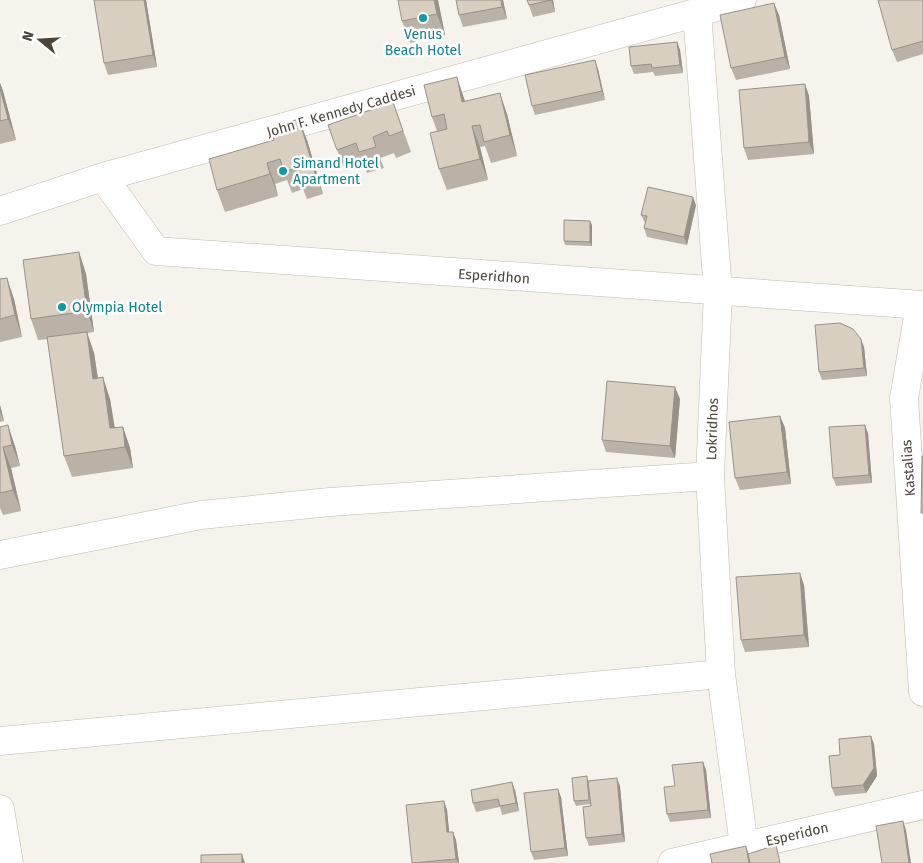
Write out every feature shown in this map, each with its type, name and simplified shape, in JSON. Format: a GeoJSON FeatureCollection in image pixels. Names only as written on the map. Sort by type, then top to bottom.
{"type":"FeatureCollection","features":[{"type":"Feature","properties":{"kind":"street","name":"John F. Kennedy Caddesi"},"geometry":{"type":"LineString","coordinates":[[0,211],[103,177],[742,0]]}},
{"type":"Feature","properties":{"kind":"street","name":"Lokridhos"},"geometry":{"type":"LineString","coordinates":[[697,12],[718,292],[710,476],[721,674],[744,846]]}},
{"type":"Feature","properties":{"kind":"street","name":"Esperidhon"},"geometry":{"type":"LineString","coordinates":[[103,177],[156,251],[922,305]]}},
{"type":"Feature","properties":{"kind":"street","name":"Kastalias"},"geometry":{"type":"LineString","coordinates":[[922,305],[904,398],[923,692]]}},
{"type":"Feature","properties":{"kind":"street"},"geometry":{"type":"LineString","coordinates":[[0,555],[201,515],[330,502],[710,476]]}},
{"type":"Feature","properties":{"kind":"street"},"geometry":{"type":"LineString","coordinates":[[0,742],[721,674]]}},
{"type":"Feature","properties":{"kind":"street","name":"Esperidon"},"geometry":{"type":"LineString","coordinates":[[672,863],[923,805]]}},
{"type":"Feature","properties":{"kind":"street"},"geometry":{"type":"LineString","coordinates":[[0,809],[9,863]]}},
{"type":"Feature","properties":{"kind":"building"},"geometry":{"type":"Polygon","coordinates":[[[94,0],[144,0],[153,55],[104,63],[94,0]]]}},
{"type":"Feature","properties":{"kind":"building"},"geometry":{"type":"Polygon","coordinates":[[[398,0],[434,0],[437,14],[402,21],[398,0]]]}},
{"type":"Feature","properties":{"kind":"building"},"geometry":{"type":"Polygon","coordinates":[[[456,0],[501,0],[502,7],[459,15],[456,0]]]}},
{"type":"Feature","properties":{"kind":"building"},"geometry":{"type":"Polygon","coordinates":[[[527,0],[551,0],[529,5],[527,0]]]}},
{"type":"Feature","properties":{"kind":"building"},"geometry":{"type":"Polygon","coordinates":[[[878,0],[923,0],[923,41],[892,50],[878,0]]]}},
{"type":"Feature","properties":{"kind":"building"},"geometry":{"type":"Polygon","coordinates":[[[774,3],[785,57],[731,68],[720,15],[774,3]]]}},
{"type":"Feature","properties":{"kind":"building"},"geometry":{"type":"Polygon","coordinates":[[[677,42],[680,65],[652,68],[651,64],[631,66],[629,47],[677,42]]]}},
{"type":"Feature","properties":{"kind":"building"},"geometry":{"type":"Polygon","coordinates":[[[595,60],[602,91],[532,106],[525,75],[595,60]]]}},
{"type":"Feature","properties":{"kind":"building"},"geometry":{"type":"Polygon","coordinates":[[[457,77],[462,102],[500,93],[510,135],[484,142],[480,125],[472,126],[480,159],[439,169],[430,133],[447,129],[444,114],[432,117],[424,85],[457,77]]]}},
{"type":"Feature","properties":{"kind":"building"},"geometry":{"type":"Polygon","coordinates":[[[805,84],[809,142],[744,148],[739,90],[805,84]]]}},
{"type":"Feature","properties":{"kind":"building"},"geometry":{"type":"Polygon","coordinates":[[[0,88],[8,119],[0,121],[0,88]]]}},
{"type":"Feature","properties":{"kind":"building"},"geometry":{"type":"Polygon","coordinates":[[[393,102],[403,131],[389,136],[387,131],[373,137],[376,147],[359,152],[356,143],[337,150],[328,125],[393,102]]]}},
{"type":"Feature","properties":{"kind":"building"},"geometry":{"type":"Polygon","coordinates":[[[299,119],[315,173],[299,178],[296,168],[284,172],[280,159],[267,163],[270,174],[217,190],[209,159],[274,140],[271,127],[299,119]]]}},
{"type":"Feature","properties":{"kind":"building"},"geometry":{"type":"Polygon","coordinates":[[[648,187],[693,197],[684,237],[644,228],[647,216],[641,215],[648,187]]]}},
{"type":"Feature","properties":{"kind":"building"},"geometry":{"type":"Polygon","coordinates":[[[564,220],[590,221],[590,242],[564,241],[564,220]]]}},
{"type":"Feature","properties":{"kind":"building"},"geometry":{"type":"Polygon","coordinates":[[[79,252],[87,311],[31,319],[23,260],[79,252]]]}},
{"type":"Feature","properties":{"kind":"building"},"geometry":{"type":"Polygon","coordinates":[[[7,278],[15,315],[0,319],[0,279],[7,278]]]}},
{"type":"Feature","properties":{"kind":"building"},"geometry":{"type":"Polygon","coordinates":[[[840,323],[853,329],[861,339],[864,368],[819,372],[815,325],[840,323]]]}},
{"type":"Feature","properties":{"kind":"building"},"geometry":{"type":"Polygon","coordinates":[[[87,332],[93,379],[103,377],[110,428],[123,427],[125,447],[64,456],[47,337],[87,332]]]}},
{"type":"Feature","properties":{"kind":"building"},"geometry":{"type":"Polygon","coordinates":[[[607,381],[675,387],[670,446],[602,440],[607,381]]]}},
{"type":"Feature","properties":{"kind":"building"},"geometry":{"type":"Polygon","coordinates":[[[780,416],[787,472],[735,478],[729,422],[780,416]]]}},
{"type":"Feature","properties":{"kind":"building"},"geometry":{"type":"Polygon","coordinates":[[[8,425],[12,445],[3,447],[13,490],[0,493],[0,427],[8,425]]]}},
{"type":"Feature","properties":{"kind":"building"},"geometry":{"type":"Polygon","coordinates":[[[865,425],[869,475],[833,478],[829,427],[865,425]]]}},
{"type":"Feature","properties":{"kind":"building"},"geometry":{"type":"Polygon","coordinates":[[[922,456],[923,513],[921,513],[922,456]]]}},
{"type":"Feature","properties":{"kind":"building"},"geometry":{"type":"Polygon","coordinates":[[[800,573],[804,635],[741,640],[736,577],[800,573]]]}},
{"type":"Feature","properties":{"kind":"building"},"geometry":{"type":"Polygon","coordinates":[[[871,736],[874,768],[863,785],[832,788],[829,756],[840,755],[839,739],[871,736]]]}},
{"type":"Feature","properties":{"kind":"building"},"geometry":{"type":"Polygon","coordinates":[[[703,762],[708,810],[667,814],[664,787],[675,786],[672,765],[703,762]]]}},
{"type":"Feature","properties":{"kind":"building"},"geometry":{"type":"Polygon","coordinates":[[[587,776],[589,800],[574,801],[572,778],[587,776]]]}},
{"type":"Feature","properties":{"kind":"building"},"geometry":{"type":"Polygon","coordinates":[[[617,778],[622,834],[586,838],[583,807],[591,806],[588,781],[617,778]]]}},
{"type":"Feature","properties":{"kind":"building"},"geometry":{"type":"Polygon","coordinates":[[[512,782],[516,803],[500,806],[498,799],[473,803],[471,790],[512,782]]]}},
{"type":"Feature","properties":{"kind":"building"},"geometry":{"type":"Polygon","coordinates":[[[558,789],[565,848],[531,852],[524,793],[558,789]]]}},
{"type":"Feature","properties":{"kind":"building"},"geometry":{"type":"Polygon","coordinates":[[[444,801],[447,832],[453,832],[456,859],[412,863],[406,805],[444,801]]]}},
{"type":"Feature","properties":{"kind":"building"},"geometry":{"type":"Polygon","coordinates":[[[903,821],[909,863],[882,863],[876,826],[903,821]]]}},
{"type":"Feature","properties":{"kind":"building"},"geometry":{"type":"Polygon","coordinates":[[[776,845],[780,863],[750,863],[748,854],[776,845]]]}},
{"type":"Feature","properties":{"kind":"building"},"geometry":{"type":"Polygon","coordinates":[[[746,846],[749,863],[712,863],[710,854],[746,846]]]}},
{"type":"Feature","properties":{"kind":"building"},"geometry":{"type":"Polygon","coordinates":[[[242,854],[242,863],[201,863],[201,855],[242,854]]]}},
{"type":"Feature","properties":{"kind":"place","name":"Venus Beach Hotel"},"geometry":{"type":"Point","coordinates":[423,18]}},
{"type":"Feature","properties":{"kind":"place","name":"Simand Hotel Apartment"},"geometry":{"type":"Point","coordinates":[283,171]}},
{"type":"Feature","properties":{"kind":"place","name":"Olympia Hotel"},"geometry":{"type":"Point","coordinates":[62,307]}}]}
